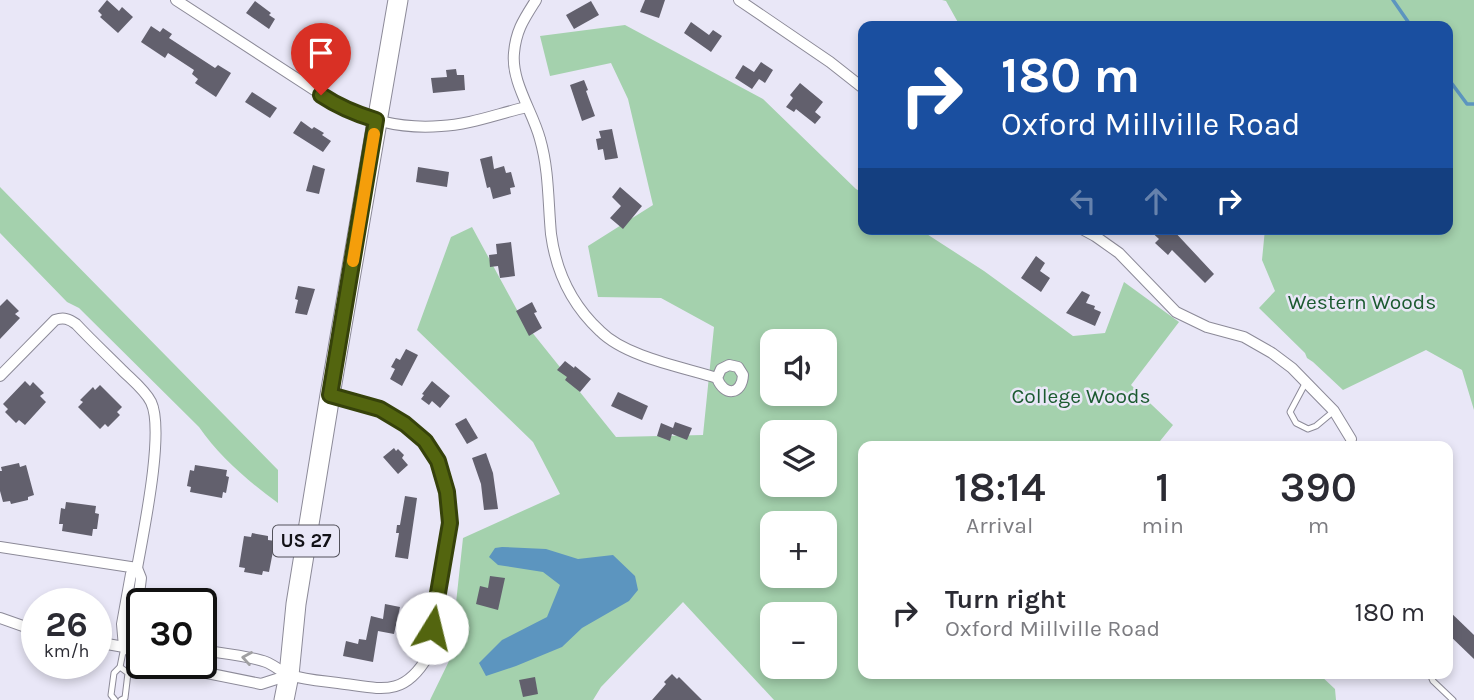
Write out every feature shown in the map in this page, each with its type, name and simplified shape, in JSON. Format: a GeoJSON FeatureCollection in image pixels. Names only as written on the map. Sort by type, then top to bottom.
{"type":"FeatureCollection","features":[{"type":"Feature","properties":{"kind":"highway","name":"US 27"},"geometry":{"type":"LineString","coordinates":[[284,700],[296,604],[330,395],[398,0]]}},
{"type":"Feature","properties":{"kind":"street"},"geometry":{"type":"LineString","coordinates":[[176,0],[339,106],[376,120],[399,125],[441,126],[527,107]]}},
{"type":"Feature","properties":{"kind":"street"},"geometry":{"type":"LineString","coordinates":[[536,0],[519,26],[514,56],[518,83],[540,137],[547,167],[551,235],[558,266],[568,290],[585,316],[602,334],[640,355],[717,378]]}},
{"type":"Feature","properties":{"kind":"street"},"geometry":{"type":"LineString","coordinates":[[739,0],[858,84]]}},
{"type":"Feature","properties":{"kind":"street"},"geometry":{"type":"LineString","coordinates":[[1093,235],[1119,253],[1176,312],[1207,327],[1244,337],[1292,368],[1334,411],[1351,441]]}},
{"type":"Feature","properties":{"kind":"street"},"geometry":{"type":"LineString","coordinates":[[0,376],[55,320],[61,318],[76,324],[139,387],[150,402],[155,415],[156,430],[136,568],[141,578],[135,626],[124,647],[112,645]]}},
{"type":"Feature","properties":{"kind":"street"},"geometry":{"type":"LineString","coordinates":[[217,653],[264,661],[289,674],[307,679],[375,688],[392,687],[405,682],[418,672],[428,656],[450,523],[447,492],[438,461],[425,441],[405,424],[380,409],[330,395]]}},
{"type":"Feature","properties":{"kind":"street"},"geometry":{"type":"LineString","coordinates":[[0,547],[136,568]]}},
{"type":"Feature","properties":{"kind":"street"},"geometry":{"type":"LineString","coordinates":[[0,618],[21,625]]}},
{"type":"Feature","properties":{"kind":"street"},"geometry":{"type":"LineString","coordinates":[[217,675],[261,684],[289,674]]}},
{"type":"Feature","properties":{"kind":"lane"},"geometry":{"type":"LineString","coordinates":[[1306,382],[1290,412],[1296,423],[1308,429],[1334,411]]}},
{"type":"Feature","properties":{"kind":"lane"},"geometry":{"type":"LineString","coordinates":[[115,700],[111,695],[114,673],[120,667],[124,647]]}},
{"type":"Feature","properties":{"kind":"lane"},"geometry":{"type":"LineString","coordinates":[[120,667],[128,673],[125,698],[121,700]]}},
{"type":"Feature","properties":{"kind":"lane"},"geometry":{"type":"LineString","coordinates":[[1432,679],[1453,700]]}},
{"type":"Feature","properties":{"kind":"green space","name":"Western Woods"},"geometry":{"type":"Polygon","coordinates":[[[942,0],[1474,0],[1474,410],[1462,370],[1426,350],[1343,390],[1307,358],[1259,308],[1275,291],[1262,260],[1264,235],[1453,235],[1453,21],[957,21],[946,1],[942,0]]]}},
{"type":"Feature","properties":{"kind":"green space","name":"College Woods"},"geometry":{"type":"Polygon","coordinates":[[[625,25],[763,99],[858,190],[858,235],[928,235],[984,271],[1073,336],[1105,333],[1124,282],[1179,322],[1131,385],[1173,425],[1160,441],[858,441],[858,679],[1324,679],[1335,689],[1336,700],[774,700],[683,602],[601,687],[593,700],[430,700],[450,659],[463,538],[560,494],[533,442],[417,330],[451,237],[472,227],[523,321],[616,437],[703,435],[714,327],[661,298],[598,297],[588,246],[653,205],[628,99],[611,63],[550,76],[540,36],[625,25]]]}},
{"type":"Feature","properties":{"kind":"green space"},"geometry":{"type":"Polygon","coordinates":[[[0,187],[278,470],[278,503],[235,468],[199,427],[79,308],[67,302],[0,233],[0,187]]]}},
{"type":"Feature","properties":{"kind":"water"},"geometry":{"type":"Polygon","coordinates":[[[495,548],[546,549],[578,559],[613,555],[635,576],[638,590],[629,601],[582,628],[562,647],[486,676],[479,663],[502,640],[547,617],[560,585],[543,572],[498,565],[489,557],[495,548]]]}},
{"type":"Feature","properties":{"kind":"building"},"geometry":{"type":"Polygon","coordinates":[[[107,0],[119,11],[122,7],[133,17],[118,33],[100,17],[102,15],[98,11],[107,0]]]}},
{"type":"Feature","properties":{"kind":"building"},"geometry":{"type":"Polygon","coordinates":[[[645,0],[665,0],[659,18],[640,12],[645,0]]]}},
{"type":"Feature","properties":{"kind":"building"},"geometry":{"type":"Polygon","coordinates":[[[255,1],[275,19],[269,29],[246,13],[255,1]]]}},
{"type":"Feature","properties":{"kind":"building"},"geometry":{"type":"Polygon","coordinates":[[[591,1],[599,15],[574,29],[566,15],[591,1]]]}},
{"type":"Feature","properties":{"kind":"building"},"geometry":{"type":"Polygon","coordinates":[[[691,22],[709,35],[713,30],[722,36],[711,52],[684,33],[691,22]]]}},
{"type":"Feature","properties":{"kind":"building"},"geometry":{"type":"Polygon","coordinates":[[[151,26],[160,32],[163,28],[172,34],[169,38],[215,68],[218,65],[231,73],[216,97],[195,83],[198,79],[192,74],[194,70],[168,53],[165,58],[141,42],[151,26]]]}},
{"type":"Feature","properties":{"kind":"building"},"geometry":{"type":"Polygon","coordinates":[[[761,62],[773,70],[765,83],[759,79],[752,89],[735,78],[743,65],[754,72],[761,62]]]}},
{"type":"Feature","properties":{"kind":"building"},"geometry":{"type":"Polygon","coordinates":[[[456,69],[457,75],[464,75],[465,90],[433,93],[431,78],[447,77],[446,70],[456,69]]]}},
{"type":"Feature","properties":{"kind":"building"},"geometry":{"type":"Polygon","coordinates":[[[584,80],[595,116],[582,121],[570,85],[584,80]]]}},
{"type":"Feature","properties":{"kind":"building"},"geometry":{"type":"Polygon","coordinates":[[[800,83],[823,102],[815,112],[821,117],[815,124],[796,109],[794,112],[786,107],[793,98],[790,95],[800,83]]]}},
{"type":"Feature","properties":{"kind":"building"},"geometry":{"type":"Polygon","coordinates":[[[252,92],[277,108],[270,118],[245,102],[252,92]]]}},
{"type":"Feature","properties":{"kind":"building"},"geometry":{"type":"Polygon","coordinates":[[[301,121],[324,133],[322,135],[331,141],[323,152],[293,133],[301,121]]]}},
{"type":"Feature","properties":{"kind":"building"},"geometry":{"type":"Polygon","coordinates":[[[612,129],[618,158],[605,160],[603,149],[598,150],[596,139],[601,138],[599,131],[612,129]]]}},
{"type":"Feature","properties":{"kind":"building"},"geometry":{"type":"Polygon","coordinates":[[[492,156],[494,169],[504,166],[506,173],[511,172],[515,187],[510,188],[511,194],[493,199],[490,187],[487,188],[480,159],[492,156]]]}},
{"type":"Feature","properties":{"kind":"building"},"geometry":{"type":"Polygon","coordinates":[[[313,165],[325,169],[319,194],[306,191],[313,165]]]}},
{"type":"Feature","properties":{"kind":"building"},"geometry":{"type":"Polygon","coordinates":[[[418,167],[449,172],[447,187],[416,182],[418,167]]]}},
{"type":"Feature","properties":{"kind":"building"},"geometry":{"type":"Polygon","coordinates":[[[620,187],[642,206],[623,229],[610,218],[621,206],[612,197],[620,187]]]}},
{"type":"Feature","properties":{"kind":"building"},"geometry":{"type":"Polygon","coordinates":[[[1155,235],[1178,235],[1214,274],[1205,283],[1172,250],[1168,255],[1155,243],[1159,239],[1155,235]]]}},
{"type":"Feature","properties":{"kind":"building"},"geometry":{"type":"Polygon","coordinates":[[[511,242],[515,276],[500,278],[498,266],[490,267],[489,255],[497,254],[496,244],[511,242]]]}},
{"type":"Feature","properties":{"kind":"building"},"geometry":{"type":"Polygon","coordinates":[[[1036,256],[1045,263],[1040,271],[1050,278],[1041,292],[1021,278],[1036,256]]]}},
{"type":"Feature","properties":{"kind":"building"},"geometry":{"type":"Polygon","coordinates":[[[298,286],[315,289],[307,315],[295,313],[298,286]]]}},
{"type":"Feature","properties":{"kind":"building"},"geometry":{"type":"Polygon","coordinates":[[[1082,291],[1090,295],[1086,303],[1101,312],[1095,326],[1066,313],[1082,291]]]}},
{"type":"Feature","properties":{"kind":"building"},"geometry":{"type":"Polygon","coordinates":[[[7,299],[19,311],[15,314],[20,318],[0,339],[0,306],[7,299]]]}},
{"type":"Feature","properties":{"kind":"building"},"geometry":{"type":"Polygon","coordinates":[[[532,302],[542,328],[529,336],[516,311],[532,302]]]}},
{"type":"Feature","properties":{"kind":"building"},"geometry":{"type":"Polygon","coordinates":[[[406,349],[418,355],[402,386],[390,379],[395,369],[391,367],[396,358],[400,360],[406,349]]]}},
{"type":"Feature","properties":{"kind":"building"},"geometry":{"type":"Polygon","coordinates":[[[565,361],[591,379],[580,392],[557,370],[565,361]]]}},
{"type":"Feature","properties":{"kind":"building"},"geometry":{"type":"Polygon","coordinates":[[[25,381],[30,386],[33,382],[44,393],[40,396],[46,402],[25,425],[19,420],[16,423],[5,412],[8,409],[3,404],[25,381]]]}},
{"type":"Feature","properties":{"kind":"building"},"geometry":{"type":"Polygon","coordinates":[[[432,381],[450,396],[440,408],[432,401],[429,405],[421,399],[432,381]]]}},
{"type":"Feature","properties":{"kind":"building"},"geometry":{"type":"Polygon","coordinates":[[[100,385],[122,407],[117,412],[120,415],[108,427],[105,424],[100,429],[78,407],[83,402],[80,400],[93,387],[95,390],[100,385]]]}},
{"type":"Feature","properties":{"kind":"building"},"geometry":{"type":"Polygon","coordinates":[[[618,392],[648,406],[642,420],[611,406],[618,392]]]}},
{"type":"Feature","properties":{"kind":"building"},"geometry":{"type":"Polygon","coordinates":[[[466,418],[478,438],[467,444],[455,424],[466,418]]]}},
{"type":"Feature","properties":{"kind":"building"},"geometry":{"type":"Polygon","coordinates":[[[675,422],[692,428],[687,440],[672,434],[670,441],[657,436],[661,423],[673,428],[675,422]]]}},
{"type":"Feature","properties":{"kind":"building"},"geometry":{"type":"Polygon","coordinates":[[[394,448],[404,455],[402,458],[408,465],[398,474],[383,457],[394,448]]]}},
{"type":"Feature","properties":{"kind":"building"},"geometry":{"type":"Polygon","coordinates":[[[486,453],[493,473],[498,509],[484,510],[481,484],[472,458],[486,453]]]}},
{"type":"Feature","properties":{"kind":"building"},"geometry":{"type":"Polygon","coordinates":[[[19,463],[20,467],[26,465],[34,495],[28,497],[28,500],[11,504],[10,501],[3,502],[0,491],[1,467],[19,463]]]}},
{"type":"Feature","properties":{"kind":"building"},"geometry":{"type":"Polygon","coordinates":[[[195,465],[227,470],[226,476],[229,477],[226,493],[223,492],[222,498],[190,492],[191,487],[187,486],[190,470],[194,471],[195,465]]]}},
{"type":"Feature","properties":{"kind":"building"},"geometry":{"type":"Polygon","coordinates":[[[405,496],[417,498],[408,559],[395,557],[399,533],[396,533],[397,525],[400,525],[405,496]]]}},
{"type":"Feature","properties":{"kind":"building"},"geometry":{"type":"Polygon","coordinates":[[[66,502],[96,506],[95,513],[99,514],[97,529],[93,529],[92,536],[62,531],[63,524],[59,524],[61,508],[65,509],[66,502]]]}},
{"type":"Feature","properties":{"kind":"building"},"geometry":{"type":"Polygon","coordinates":[[[252,533],[268,536],[268,540],[275,541],[269,572],[263,571],[262,575],[244,572],[245,568],[239,567],[244,536],[251,537],[252,533]]]}},
{"type":"Feature","properties":{"kind":"building"},"geometry":{"type":"Polygon","coordinates":[[[490,576],[505,578],[498,610],[476,604],[480,586],[488,588],[490,576]]]}},
{"type":"Feature","properties":{"kind":"building"},"geometry":{"type":"Polygon","coordinates":[[[385,604],[400,607],[394,634],[378,631],[373,662],[343,656],[346,641],[358,644],[359,639],[366,640],[371,616],[383,619],[385,604]]]}},
{"type":"Feature","properties":{"kind":"building"},"geometry":{"type":"Polygon","coordinates":[[[1453,615],[1474,635],[1474,659],[1453,639],[1453,615]]]}},
{"type":"Feature","properties":{"kind":"building"},"geometry":{"type":"Polygon","coordinates":[[[672,674],[677,679],[679,677],[702,700],[652,700],[672,674]]]}},
{"type":"Feature","properties":{"kind":"building"},"geometry":{"type":"Polygon","coordinates":[[[535,677],[538,694],[523,697],[519,680],[535,677]]]}},
{"type":"Feature","properties":{"kind":"waterway"},"geometry":{"type":"LineString","coordinates":[[1393,0],[1408,21]]}},
{"type":"Feature","properties":{"kind":"waterway"},"geometry":{"type":"LineString","coordinates":[[1453,85],[1467,104],[1474,104]]}},
{"type":"Feature","properties":{"kind":"slow traffic"},"geometry":{"type":"LineString","coordinates":[[353,261],[374,134]]}},
{"type":"Feature","properties":{"kind":"route"},"geometry":{"type":"LineString","coordinates":[[321,95],[339,106],[376,120],[330,395],[380,409],[405,424],[425,441],[438,461],[447,492],[450,523],[432,628]]}}]}
